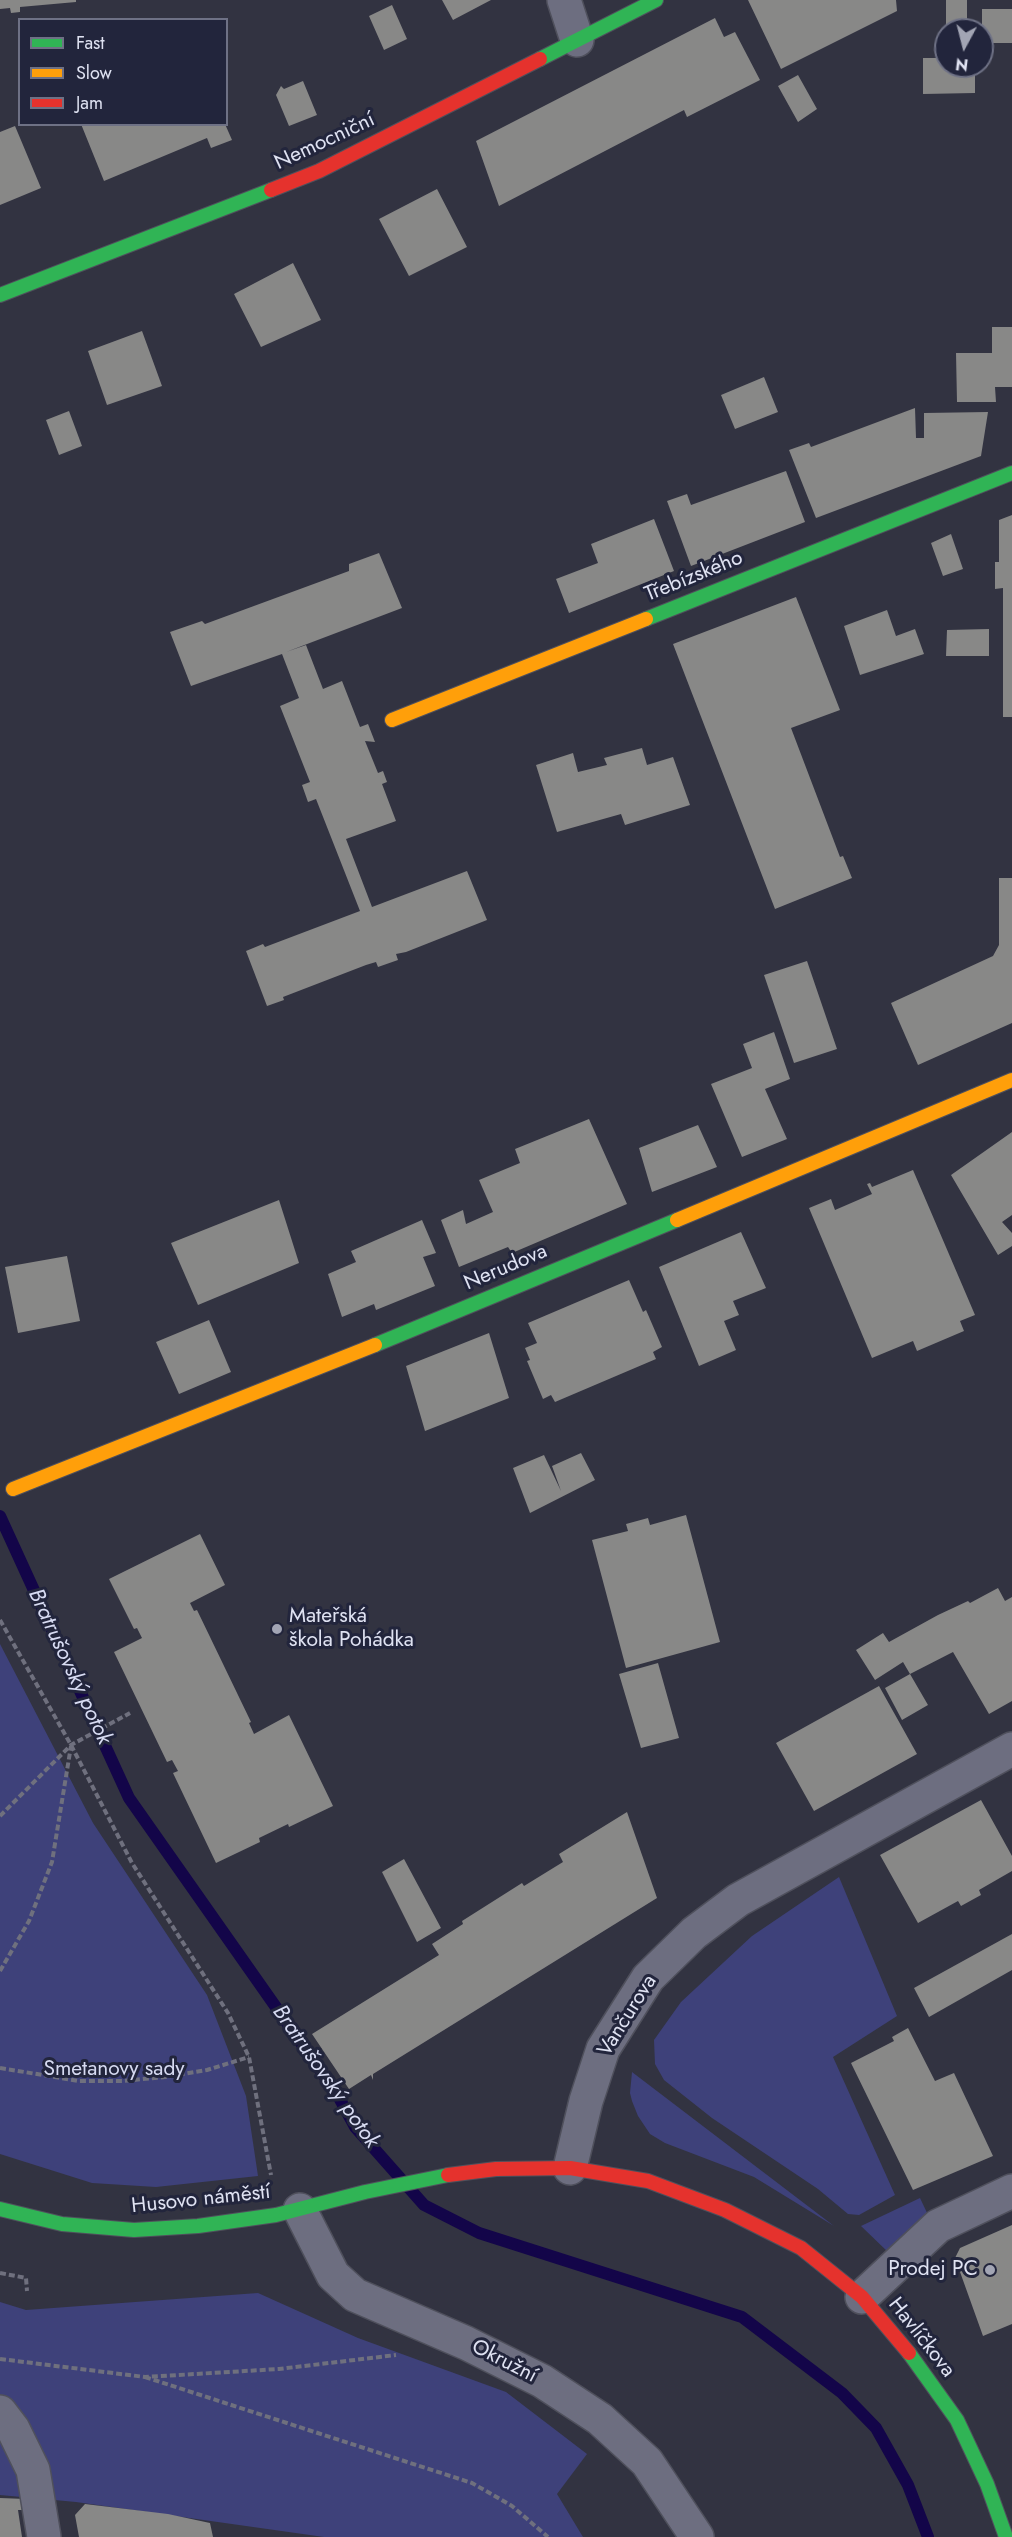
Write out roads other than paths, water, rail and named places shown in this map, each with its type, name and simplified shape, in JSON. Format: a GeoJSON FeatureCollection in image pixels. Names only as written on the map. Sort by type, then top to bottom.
{"type":"FeatureCollection","features":[{"type":"Feature","properties":{"kind":"street"},"geometry":{"type":"LineString","coordinates":[[564,0],[577,40]]}},
{"type":"Feature","properties":{"kind":"street","name":"Nemocniční"},"geometry":{"type":"LineString","coordinates":[[0,295],[319,171],[656,0]]}},
{"type":"Feature","properties":{"kind":"street","name":"Třebízského"},"geometry":{"type":"LineString","coordinates":[[392,720],[1012,473]]}},
{"type":"Feature","properties":{"kind":"street","name":"Nerudova"},"geometry":{"type":"LineString","coordinates":[[13,1489],[403,1334],[1012,1080]]}},
{"type":"Feature","properties":{"kind":"street","name":"Vančurova"},"geometry":{"type":"LineString","coordinates":[[570,2168],[586,2102],[603,2049],[648,1978],[694,1933],[738,1900],[1012,1749]]}},
{"type":"Feature","properties":{"kind":"street"},"geometry":{"type":"LineString","coordinates":[[300,2210],[365,2192],[496,2169],[570,2168]]}},
{"type":"Feature","properties":{"kind":"street","name":"Havlíčkova"},"geometry":{"type":"LineString","coordinates":[[570,2168],[648,2181],[725,2210],[801,2248],[862,2297],[910,2355],[957,2420],[987,2484],[1006,2537]]}},
{"type":"Feature","properties":{"kind":"street"},"geometry":{"type":"LineString","coordinates":[[862,2297],[938,2226],[1012,2191]]}},
{"type":"Feature","properties":{"kind":"street","name":"Husovo náměstí"},"geometry":{"type":"LineString","coordinates":[[0,2209],[62,2224],[134,2230],[198,2226],[300,2210]]}},
{"type":"Feature","properties":{"kind":"street","name":"Okružní"},"geometry":{"type":"LineString","coordinates":[[300,2210],[333,2275],[355,2295],[466,2343],[542,2381],[600,2419],[646,2462],[697,2537]]}},
{"type":"Feature","properties":{"kind":"street"},"geometry":{"type":"LineString","coordinates":[[0,2412],[14,2429],[33,2470],[42,2527]]}},
{"type":"Feature","properties":{"kind":"waterway","name":"Bratrušovský potok"},"geometry":{"type":"LineString","coordinates":[[0,1516],[129,1798],[337,2094],[355,2127],[424,2205],[479,2233],[742,2317],[842,2393],[876,2428],[908,2485],[928,2537]]}},
{"type":"Feature","properties":{"kind":"place","name":"Mateřská škola Pohádka"},"geometry":{"type":"Point","coordinates":[277,1629]}},
{"type":"Feature","properties":{"kind":"place","name":"Prodej PC"},"geometry":{"type":"Point","coordinates":[990,2270]}},
{"type":"Feature","properties":{"kind":"park label","name":"Smetanovy sady"},"geometry":{"type":"Point","coordinates":[114,2070]}}]}
